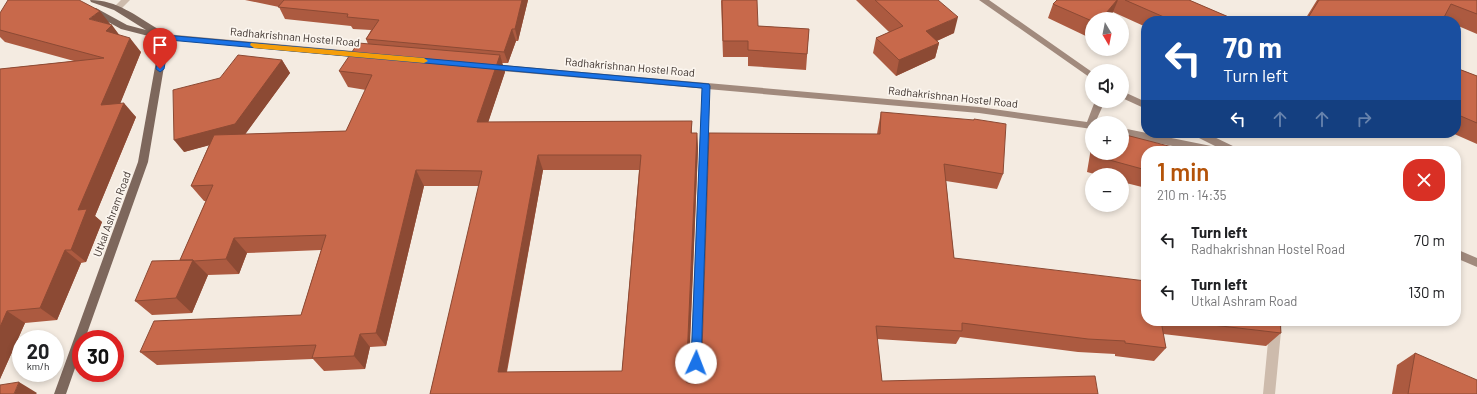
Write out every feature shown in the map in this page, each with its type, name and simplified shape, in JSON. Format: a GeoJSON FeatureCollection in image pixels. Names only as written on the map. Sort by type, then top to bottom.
{"type":"FeatureCollection","features":[{"type":"Feature","properties":{"kind":"main road"},"geometry":{"type":"LineString","coordinates":[[94,0],[117,8],[165,38]]}},
{"type":"Feature","properties":{"kind":"main road"},"geometry":{"type":"LineString","coordinates":[[983,0],[1085,71]]}},
{"type":"Feature","properties":{"kind":"main road"},"geometry":{"type":"LineString","coordinates":[[87,7],[124,26],[165,38]]}},
{"type":"Feature","properties":{"kind":"main road","name":"Radhakrishnan Hostel Road"},"geometry":{"type":"LineString","coordinates":[[165,38],[372,56]]}},
{"type":"Feature","properties":{"kind":"main road","name":"Utkal Ashram Road"},"geometry":{"type":"LineString","coordinates":[[60,394],[143,162],[165,38]]}},
{"type":"Feature","properties":{"kind":"main road","name":"Radhakrishnan Hostel Road"},"geometry":{"type":"LineString","coordinates":[[483,66],[979,110],[1085,125]]}},
{"type":"Feature","properties":{"kind":"main road"},"geometry":{"type":"LineString","coordinates":[[1129,98],[1141,104]]}},
{"type":"Feature","properties":{"kind":"main road"},"geometry":{"type":"LineString","coordinates":[[1129,133],[1141,136]]}},
{"type":"Feature","properties":{"kind":"main road"},"geometry":{"type":"LineString","coordinates":[[1152,138],[1191,146]]}},
{"type":"Feature","properties":{"kind":"main road"},"geometry":{"type":"LineString","coordinates":[[1208,138],[1224,146]]}},
{"type":"Feature","properties":{"kind":"main road"},"geometry":{"type":"LineString","coordinates":[[1461,255],[1477,263]]}},
{"type":"Feature","properties":{"kind":"street"},"geometry":{"type":"LineString","coordinates":[[117,8],[126,0]]}},
{"type":"Feature","properties":{"kind":"street"},"geometry":{"type":"LineString","coordinates":[[695,394],[706,86]]}},
{"type":"Feature","properties":{"kind":"street"},"geometry":{"type":"LineString","coordinates":[[1269,394],[1276,326]]}},
{"type":"Feature","properties":{"kind":"building"},"geometry":{"type":"Polygon","coordinates":[[[8,0],[79,0],[100,11],[89,19],[112,25],[106,31],[130,38],[101,105],[124,103],[78,210],[87,209],[71,250],[65,250],[40,308],[7,311],[0,327],[0,69],[104,58],[0,30],[0,13],[8,0]]]}},
{"type":"Feature","properties":{"kind":"building"},"geometry":{"type":"Polygon","coordinates":[[[284,0],[522,0],[515,29],[512,29],[504,52],[366,39],[379,20],[347,17],[348,14],[278,7],[284,0]]]}},
{"type":"Feature","properties":{"kind":"building"},"geometry":{"type":"Polygon","coordinates":[[[722,0],[757,0],[758,26],[809,29],[807,54],[748,50],[748,41],[723,41],[722,0]]]}},
{"type":"Feature","properties":{"kind":"building"},"geometry":{"type":"Polygon","coordinates":[[[875,0],[938,0],[958,17],[926,31],[939,43],[899,60],[876,38],[903,26],[875,0]]]}},
{"type":"Feature","properties":{"kind":"building"},"geometry":{"type":"Polygon","coordinates":[[[1057,0],[1117,0],[1107,12],[1085,12],[1085,18],[1053,4],[1057,0]]]}},
{"type":"Feature","properties":{"kind":"building"},"geometry":{"type":"Polygon","coordinates":[[[1125,0],[1189,0],[1226,16],[1162,16],[1125,0]]]}},
{"type":"Feature","properties":{"kind":"building"},"geometry":{"type":"Polygon","coordinates":[[[1319,0],[1477,0],[1477,14],[1451,4],[1445,16],[1309,16],[1319,0]]]}},
{"type":"Feature","properties":{"kind":"building"},"geometry":{"type":"Polygon","coordinates":[[[358,43],[500,55],[477,122],[692,121],[691,133],[697,133],[686,382],[688,383],[701,382],[709,133],[880,134],[881,112],[974,119],[1006,124],[1003,174],[944,164],[954,258],[1141,280],[1141,326],[1162,326],[1166,348],[1125,343],[1125,341],[1088,339],[962,323],[962,331],[876,326],[882,381],[1095,376],[1098,394],[430,394],[482,171],[416,170],[376,333],[360,334],[354,356],[312,358],[316,345],[140,352],[154,321],[301,315],[326,235],[234,238],[226,259],[194,261],[180,260],[213,185],[191,186],[214,135],[346,131],[372,75],[339,71],[358,43]],[[538,155],[498,372],[622,371],[641,155],[538,155]]]}},
{"type":"Feature","properties":{"kind":"building"},"geometry":{"type":"Polygon","coordinates":[[[238,55],[282,60],[235,124],[174,140],[173,90],[220,78],[238,55]]]}},
{"type":"Feature","properties":{"kind":"building"},"geometry":{"type":"Polygon","coordinates":[[[1461,70],[1477,76],[1477,123],[1461,116],[1461,70]]]}},
{"type":"Feature","properties":{"kind":"building"},"geometry":{"type":"Polygon","coordinates":[[[1129,136],[1168,146],[1141,146],[1141,169],[1110,160],[1129,160],[1129,136]]]}},
{"type":"Feature","properties":{"kind":"building"},"geometry":{"type":"Polygon","coordinates":[[[193,260],[176,298],[135,301],[152,261],[193,260]]]}},
{"type":"Feature","properties":{"kind":"building"},"geometry":{"type":"Polygon","coordinates":[[[1221,326],[1280,326],[1281,333],[1221,326]]]}},
{"type":"Feature","properties":{"kind":"building"},"geometry":{"type":"Polygon","coordinates":[[[1415,353],[1477,380],[1477,394],[1408,394],[1415,353]]]}},
{"type":"Feature","properties":{"kind":"building"},"geometry":{"type":"Polygon","coordinates":[[[19,382],[14,394],[0,394],[0,385],[19,382]]]}},
{"type":"Feature","properties":{"kind":"slow traffic"},"geometry":{"type":"LineString","coordinates":[[254,45],[424,61]]}},
{"type":"Feature","properties":{"kind":"route"},"geometry":{"type":"LineString","coordinates":[[160,69],[165,38],[706,86],[696,363]]}}]}
